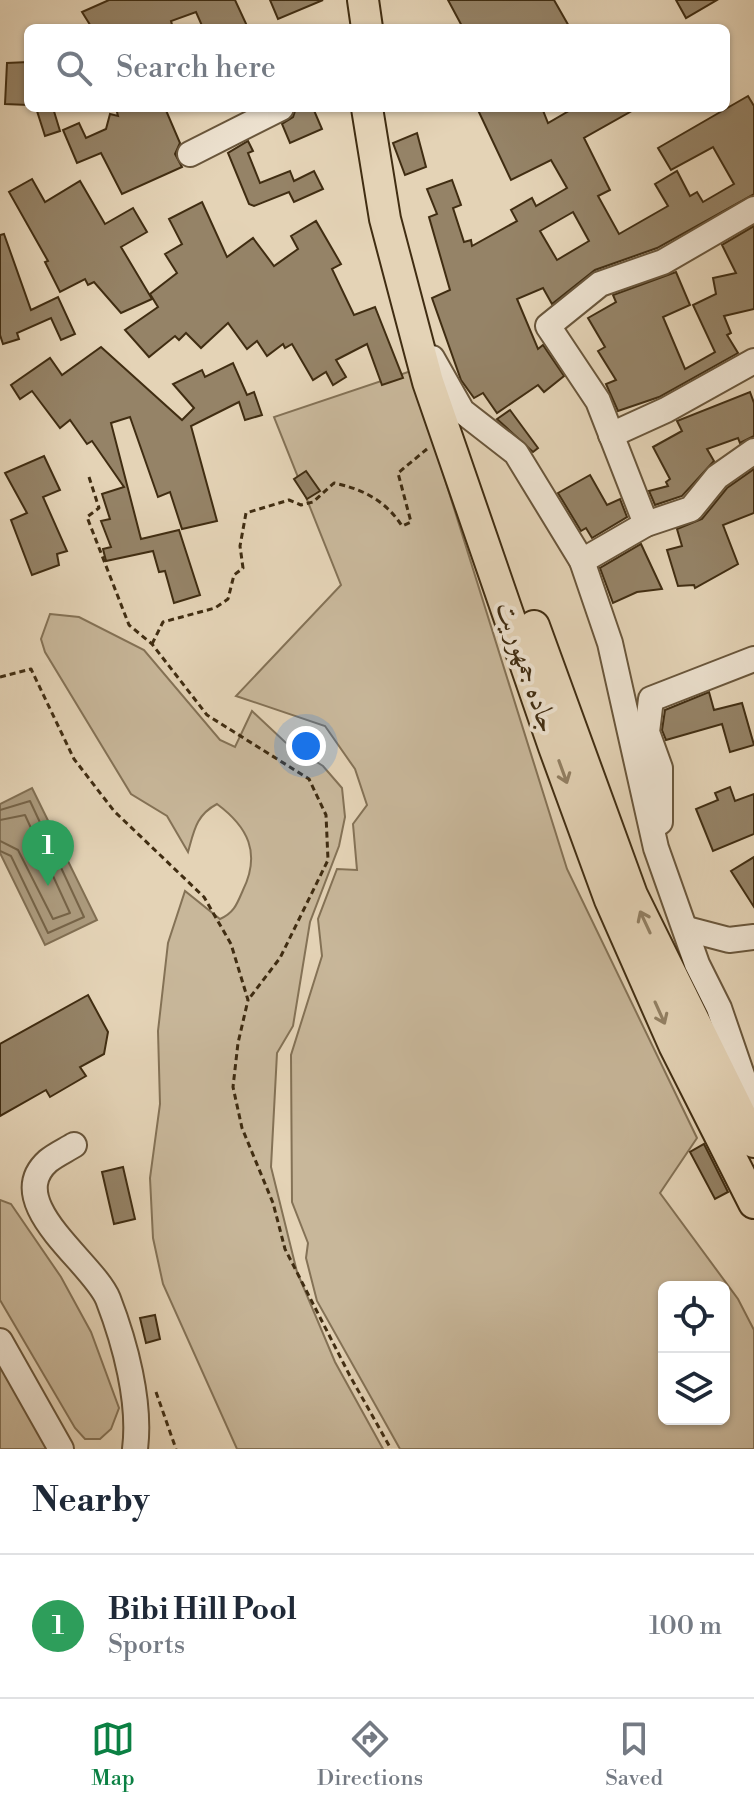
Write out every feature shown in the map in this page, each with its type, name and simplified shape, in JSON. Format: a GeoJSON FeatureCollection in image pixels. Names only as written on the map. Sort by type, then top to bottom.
{"type":"FeatureCollection","features":[{"type":"Feature","properties":{"kind":"main road"},"geometry":{"type":"LineString","coordinates":[[351,0],[354,24]]}},
{"type":"Feature","properties":{"kind":"main road"},"geometry":{"type":"LineString","coordinates":[[363,0],[366,24]]}},
{"type":"Feature","properties":{"kind":"main road","name":"جاده جمهوریت"},"geometry":{"type":"LineString","coordinates":[[368,112],[385,219],[428,382],[610,900],[674,1045],[754,1203]]}},
{"type":"Feature","properties":{"kind":"main road","name":"جاده جمهوریت"},"geometry":{"type":"LineString","coordinates":[[381,112],[400,226],[432,358],[632,895],[754,1142]]}},
{"type":"Feature","properties":{"kind":"street"},"geometry":{"type":"LineString","coordinates":[[190,154],[273,112]]}},
{"type":"Feature","properties":{"kind":"street"},"geometry":{"type":"LineString","coordinates":[[646,524],[598,401],[548,326],[600,284],[663,262],[754,209]]}},
{"type":"Feature","properties":{"kind":"street"},"geometry":{"type":"LineString","coordinates":[[432,358],[462,411],[516,453],[551,505],[582,561],[610,643],[656,848],[697,964],[719,1008],[754,1110]]}},
{"type":"Feature","properties":{"kind":"street"},"geometry":{"type":"LineString","coordinates":[[611,435],[666,410],[754,361]]}},
{"type":"Feature","properties":{"kind":"street"},"geometry":{"type":"LineString","coordinates":[[582,561],[646,524],[691,509],[717,477],[754,451]]}},
{"type":"Feature","properties":{"kind":"street"},"geometry":{"type":"LineString","coordinates":[[656,848],[660,821],[660,768],[647,732],[651,699],[754,659]]}},
{"type":"Feature","properties":{"kind":"street"},"geometry":{"type":"LineString","coordinates":[[687,929],[729,940],[754,937]]}},
{"type":"Feature","properties":{"kind":"street"},"geometry":{"type":"LineString","coordinates":[[699,1035],[719,1008]]}},
{"type":"Feature","properties":{"kind":"street"},"geometry":{"type":"LineString","coordinates":[[74,1145],[47,1162],[35,1181],[37,1208],[107,1296],[127,1367],[138,1429],[135,1449]]}},
{"type":"Feature","properties":{"kind":"street"},"geometry":{"type":"LineString","coordinates":[[0,1341],[61,1449]]}},
{"type":"Feature","properties":{"kind":"path"},"geometry":{"type":"LineString","coordinates":[[152,644],[163,622],[215,608],[228,599],[234,575],[243,568],[240,546],[246,513],[289,500],[301,505],[313,502],[334,483],[356,488],[391,508],[402,526],[411,522],[398,473],[447,437]]}},
{"type":"Feature","properties":{"kind":"path"},"geometry":{"type":"LineString","coordinates":[[89,477],[99,508],[87,517],[129,625],[152,644],[207,715],[309,779],[326,815],[328,860],[280,958],[248,1000],[238,1043],[233,1087],[242,1128],[273,1203],[285,1249],[391,1449]]}},
{"type":"Feature","properties":{"kind":"path"},"geometry":{"type":"LineString","coordinates":[[0,677],[31,669],[74,759],[114,811],[204,897],[231,944],[248,1000]]}},
{"type":"Feature","properties":{"kind":"shaded area"},"geometry":{"type":"Polygon","coordinates":[[[411,371],[567,869],[697,1138],[660,1193],[725,1281],[658,1281],[658,1425],[730,1425],[730,1288],[754,1330],[754,1449],[400,1449],[317,1301],[306,1258],[308,1243],[292,1202],[291,1055],[322,956],[318,919],[337,869],[357,870],[353,824],[367,805],[355,769],[325,726],[236,696],[341,585],[274,417],[411,371]]]}},
{"type":"Feature","properties":{"kind":"shaded area"},"geometry":{"type":"Polygon","coordinates":[[[50,614],[79,617],[144,650],[220,740],[235,747],[252,711],[285,742],[323,766],[342,788],[345,817],[339,846],[310,922],[293,1026],[277,1053],[271,1167],[297,1272],[335,1362],[383,1449],[237,1449],[163,1284],[153,1238],[150,1178],[160,1104],[158,1031],[168,943],[185,891],[220,919],[232,911],[248,877],[251,853],[244,832],[217,804],[200,818],[188,852],[167,816],[131,794],[45,652],[41,639],[50,614]]]}},
{"type":"Feature","properties":{"kind":"shaded area"},"geometry":{"type":"Polygon","coordinates":[[[0,1200],[11,1204],[61,1277],[91,1332],[119,1408],[111,1429],[100,1439],[85,1439],[75,1428],[0,1300],[0,1200]]]}},
{"type":"Feature","properties":{"kind":"shaded area"},"geometry":{"type":"Polygon","coordinates":[[[0,1362],[50,1449],[0,1449],[0,1362]]]}},
{"type":"Feature","properties":{"kind":"water"},"geometry":{"type":"Polygon","coordinates":[[[32,788],[97,920],[45,945],[0,853],[0,804],[32,788]]]}},
{"type":"Feature","properties":{"kind":"building"},"geometry":{"type":"Polygon","coordinates":[[[109,0],[235,0],[246,24],[201,24],[196,12],[171,21],[172,24],[90,24],[82,12],[109,0]]]}},
{"type":"Feature","properties":{"kind":"building"},"geometry":{"type":"Polygon","coordinates":[[[270,0],[323,0],[278,19],[270,0]]]}},
{"type":"Feature","properties":{"kind":"building"},"geometry":{"type":"Polygon","coordinates":[[[448,0],[554,0],[568,24],[461,24],[448,0]]]}},
{"type":"Feature","properties":{"kind":"building"},"geometry":{"type":"Polygon","coordinates":[[[676,0],[717,0],[686,18],[676,0]]]}},
{"type":"Feature","properties":{"kind":"building"},"geometry":{"type":"Polygon","coordinates":[[[24,62],[24,105],[5,104],[7,63],[24,62]]]}},
{"type":"Feature","properties":{"kind":"building"},"geometry":{"type":"Polygon","coordinates":[[[748,96],[754,106],[754,194],[657,248],[595,270],[552,304],[543,288],[517,299],[538,349],[543,345],[564,376],[544,392],[538,385],[497,413],[483,393],[474,398],[461,380],[432,298],[450,290],[429,217],[437,214],[427,189],[452,180],[461,205],[453,208],[464,242],[471,240],[472,246],[517,221],[511,210],[532,198],[536,206],[567,188],[551,160],[511,180],[479,112],[544,112],[548,123],[567,112],[630,112],[584,138],[610,190],[598,196],[619,234],[668,206],[655,184],[677,171],[690,196],[697,192],[703,202],[734,184],[713,147],[671,170],[658,148],[720,112],[730,112],[730,106],[748,96]],[[573,212],[540,231],[557,260],[589,241],[573,212]]]}},
{"type":"Feature","properties":{"kind":"building"},"geometry":{"type":"Polygon","coordinates":[[[37,112],[54,112],[60,131],[45,136],[37,112]]]}},
{"type":"Feature","properties":{"kind":"building"},"geometry":{"type":"Polygon","coordinates":[[[117,112],[167,112],[180,143],[175,154],[182,167],[122,194],[101,153],[77,163],[63,130],[79,123],[86,138],[106,129],[110,114],[118,116],[117,112]]]}},
{"type":"Feature","properties":{"kind":"building"},"geometry":{"type":"Polygon","coordinates":[[[295,112],[315,112],[322,129],[290,143],[282,124],[293,117],[295,112]]]}},
{"type":"Feature","properties":{"kind":"building"},"geometry":{"type":"Polygon","coordinates":[[[417,133],[426,167],[405,175],[393,143],[417,133]]]}},
{"type":"Feature","properties":{"kind":"building"},"geometry":{"type":"Polygon","coordinates":[[[248,141],[253,151],[248,153],[260,183],[290,171],[294,181],[314,171],[323,189],[294,202],[289,192],[254,206],[249,204],[228,153],[248,141]]]}},
{"type":"Feature","properties":{"kind":"building"},"geometry":{"type":"Polygon","coordinates":[[[32,179],[45,202],[80,181],[105,224],[133,208],[147,232],[121,247],[152,299],[121,313],[94,282],[88,285],[85,279],[60,292],[45,262],[48,261],[9,192],[32,179]]]}},
{"type":"Feature","properties":{"kind":"building"},"geometry":{"type":"Polygon","coordinates":[[[202,202],[227,257],[253,238],[274,266],[298,249],[291,236],[316,221],[341,264],[332,269],[354,315],[375,307],[403,378],[382,385],[367,344],[336,360],[346,377],[333,385],[326,372],[313,380],[292,344],[285,348],[283,344],[267,356],[257,341],[247,349],[228,323],[201,348],[186,333],[179,340],[175,336],[149,357],[125,330],[158,307],[150,294],[177,273],[165,254],[182,244],[169,219],[202,202]]]}},
{"type":"Feature","properties":{"kind":"building"},"geometry":{"type":"Polygon","coordinates":[[[754,226],[754,309],[724,316],[731,333],[727,335],[738,353],[659,397],[618,411],[606,384],[616,380],[598,351],[605,347],[588,318],[616,302],[613,295],[676,272],[690,305],[663,317],[685,369],[715,352],[693,305],[716,294],[713,278],[736,273],[722,245],[754,226]]]}},
{"type":"Feature","properties":{"kind":"building"},"geometry":{"type":"Polygon","coordinates":[[[4,234],[31,310],[58,297],[75,334],[61,340],[51,318],[17,333],[19,339],[3,344],[0,335],[0,235],[4,234]]]}},
{"type":"Feature","properties":{"kind":"building"},"geometry":{"type":"Polygon","coordinates":[[[101,347],[182,420],[194,408],[173,384],[202,370],[205,377],[233,363],[247,395],[254,392],[262,415],[245,420],[239,402],[191,426],[217,521],[182,529],[170,492],[158,497],[130,417],[111,423],[141,539],[179,530],[200,595],[174,603],[165,571],[159,572],[153,551],[106,561],[103,549],[111,547],[101,521],[110,519],[102,494],[124,487],[92,441],[87,444],[70,420],[60,428],[32,391],[20,399],[11,385],[50,358],[62,375],[101,347]]]}},
{"type":"Feature","properties":{"kind":"building"},"geometry":{"type":"Polygon","coordinates":[[[750,392],[754,403],[754,436],[740,443],[738,438],[707,449],[714,461],[682,496],[655,505],[649,491],[668,486],[666,482],[670,479],[653,447],[682,431],[677,421],[750,392]]]}},
{"type":"Feature","properties":{"kind":"building"},"geometry":{"type":"Polygon","coordinates":[[[510,410],[538,448],[533,452],[497,419],[510,410]]]}},
{"type":"Feature","properties":{"kind":"building"},"geometry":{"type":"Polygon","coordinates":[[[44,456],[60,490],[43,497],[67,551],[57,554],[59,565],[32,575],[11,520],[27,513],[5,473],[44,456]]]}},
{"type":"Feature","properties":{"kind":"building"},"geometry":{"type":"Polygon","coordinates":[[[754,469],[754,513],[723,525],[738,564],[695,588],[694,585],[678,586],[667,550],[682,546],[677,529],[702,519],[727,488],[754,469]]]}},
{"type":"Feature","properties":{"kind":"building"},"geometry":{"type":"Polygon","coordinates":[[[306,471],[320,491],[307,499],[294,479],[306,471]]]}},
{"type":"Feature","properties":{"kind":"building"},"geometry":{"type":"Polygon","coordinates":[[[590,475],[607,505],[620,499],[627,517],[592,538],[586,528],[581,531],[558,493],[590,475]]]}},
{"type":"Feature","properties":{"kind":"building"},"geometry":{"type":"Polygon","coordinates":[[[641,544],[662,589],[637,592],[613,603],[600,568],[641,544]]]}},
{"type":"Feature","properties":{"kind":"building"},"geometry":{"type":"Polygon","coordinates":[[[709,692],[714,710],[742,703],[754,745],[730,752],[722,724],[666,740],[662,730],[665,710],[709,692]]]}},
{"type":"Feature","properties":{"kind":"building"},"geometry":{"type":"Polygon","coordinates":[[[730,787],[735,801],[754,794],[754,834],[713,851],[696,809],[718,800],[715,793],[730,787]]]}},
{"type":"Feature","properties":{"kind":"building"},"geometry":{"type":"Polygon","coordinates":[[[754,857],[754,907],[731,871],[754,857]]]}},
{"type":"Feature","properties":{"kind":"building"},"geometry":{"type":"Polygon","coordinates":[[[88,995],[108,1032],[104,1054],[80,1067],[86,1076],[50,1097],[46,1090],[0,1116],[0,1044],[88,995]]]}},
{"type":"Feature","properties":{"kind":"building"},"geometry":{"type":"Polygon","coordinates":[[[704,1144],[728,1192],[715,1199],[690,1152],[704,1144]]]}},
{"type":"Feature","properties":{"kind":"building"},"geometry":{"type":"Polygon","coordinates":[[[123,1167],[135,1219],[114,1224],[102,1172],[123,1167]]]}},
{"type":"Feature","properties":{"kind":"building"},"geometry":{"type":"Polygon","coordinates":[[[155,1315],[160,1339],[146,1343],[140,1318],[155,1315]]]}},
{"type":"Feature","properties":{"kind":"place","name":"Bibi Hill Pool"},"geometry":{"type":"Point","coordinates":[48,886]}}]}
